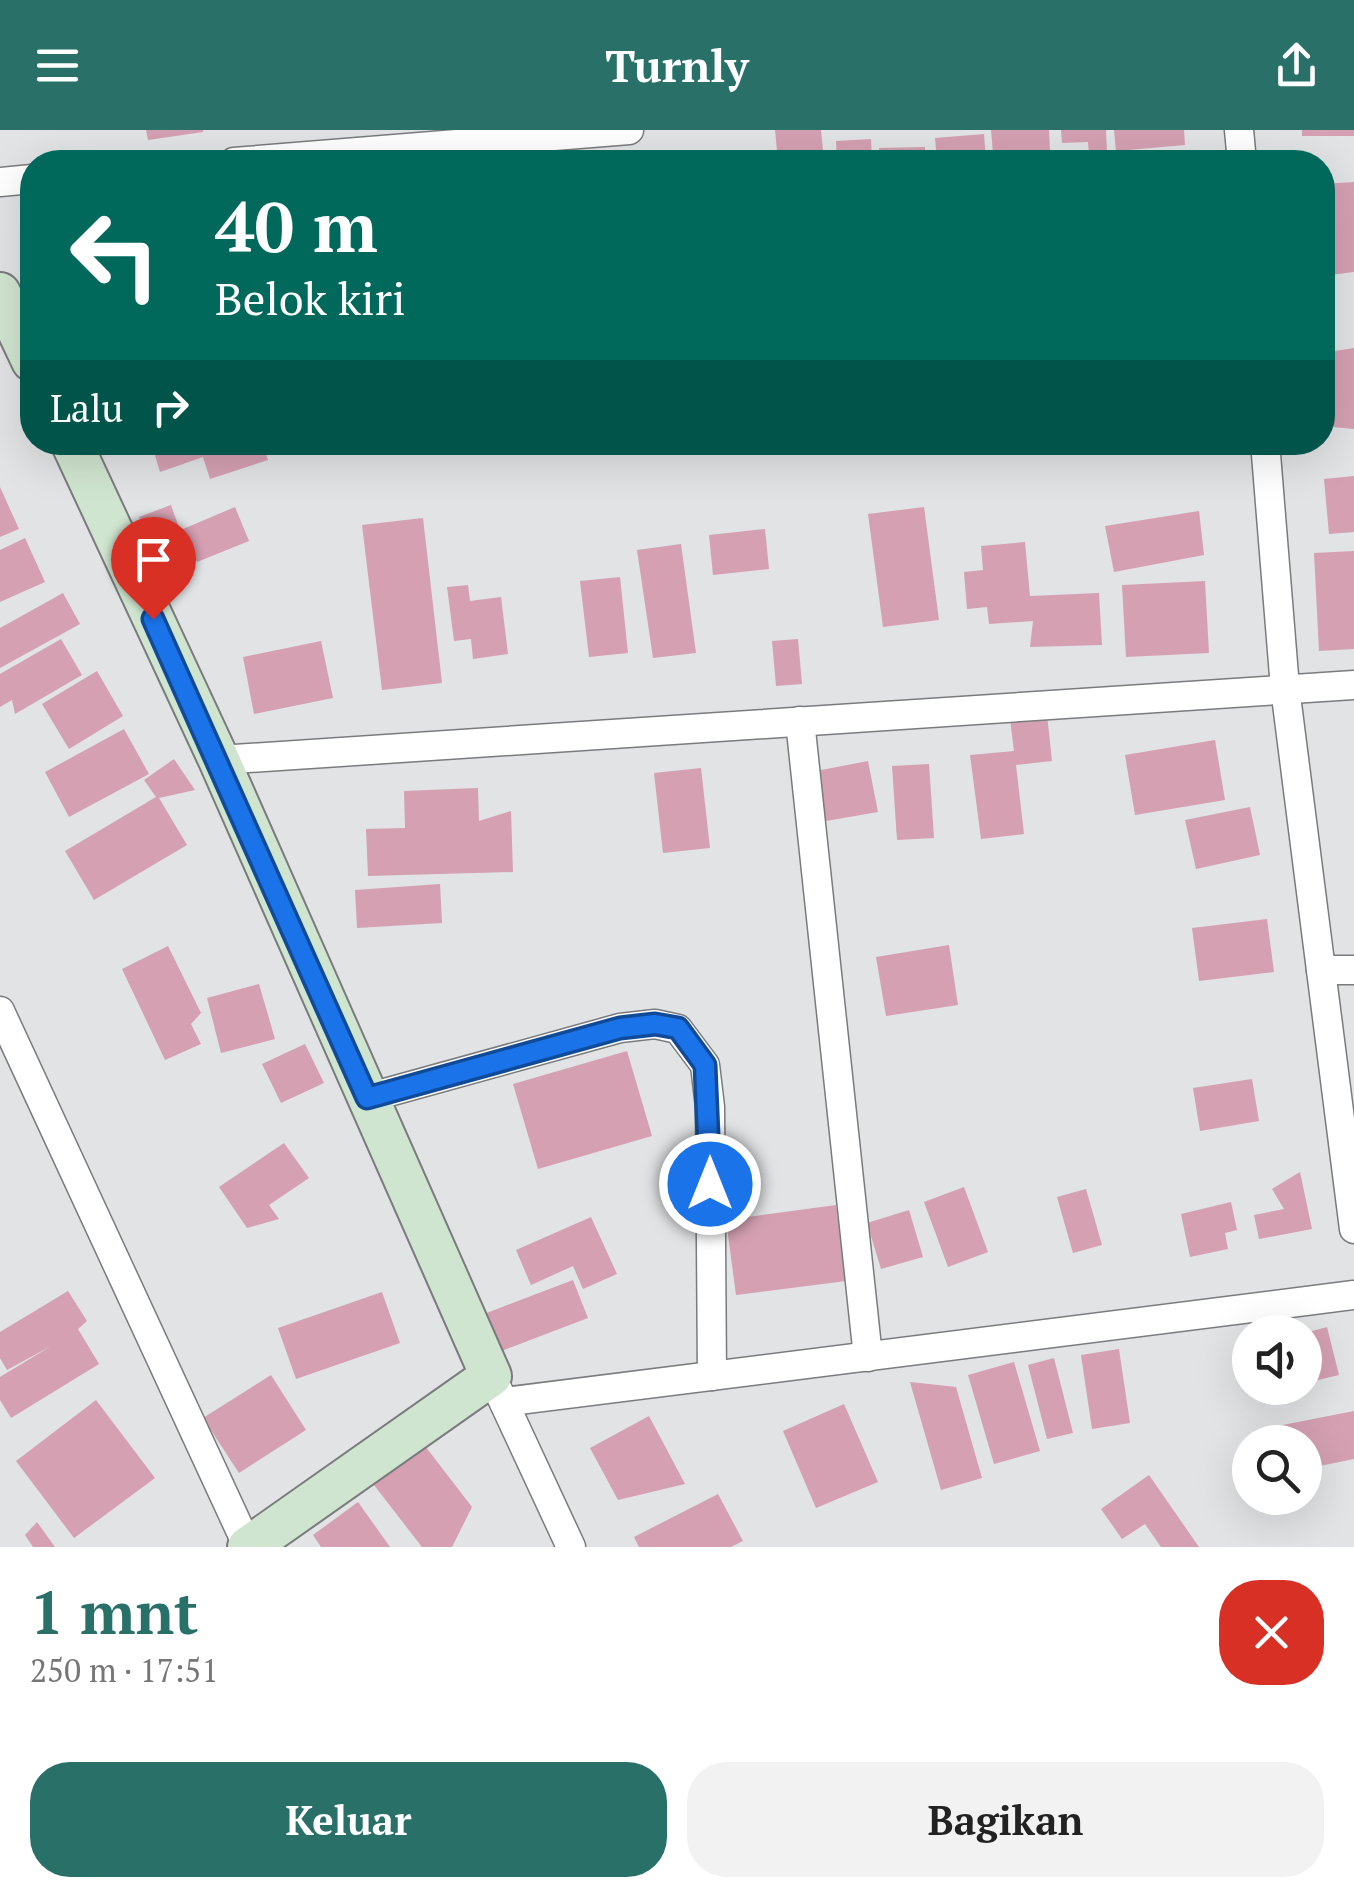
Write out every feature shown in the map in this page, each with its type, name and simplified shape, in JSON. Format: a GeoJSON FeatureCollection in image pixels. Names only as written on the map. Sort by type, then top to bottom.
{"type":"FeatureCollection","features":[{"type":"Feature","properties":{"kind":"main road"},"geometry":{"type":"LineString","coordinates":[[0,293],[20,336]]}},
{"type":"Feature","properties":{"kind":"main road"},"geometry":{"type":"LineString","coordinates":[[77,455],[219,760],[497,1389],[248,1547]]}},
{"type":"Feature","properties":{"kind":"street"},"geometry":{"type":"LineString","coordinates":[[382,150],[629,130]]}},
{"type":"Feature","properties":{"kind":"street"},"geometry":{"type":"LineString","coordinates":[[1265,455],[1284,688],[1354,1229]]}},
{"type":"Feature","properties":{"kind":"street"},"geometry":{"type":"LineString","coordinates":[[219,760],[1354,685]]}},
{"type":"Feature","properties":{"kind":"street"},"geometry":{"type":"LineString","coordinates":[[800,721],[868,1356]]}},
{"type":"Feature","properties":{"kind":"street"},"geometry":{"type":"LineString","coordinates":[[1321,970],[1354,970]]}},
{"type":"Feature","properties":{"kind":"street"},"geometry":{"type":"LineString","coordinates":[[0,1011],[248,1547]]}},
{"type":"Feature","properties":{"kind":"street"},"geometry":{"type":"LineString","coordinates":[[367,1098],[620,1028],[655,1024],[678,1028],[705,1065],[710,1106],[712,1376]]}},
{"type":"Feature","properties":{"kind":"street"},"geometry":{"type":"LineString","coordinates":[[571,1547],[497,1389],[712,1376],[1354,1295]]}},
{"type":"Feature","properties":{"kind":"building"},"geometry":{"type":"Polygon","coordinates":[[[146,130],[203,130],[203,132],[148,140],[146,130]]]}},
{"type":"Feature","properties":{"kind":"building"},"geometry":{"type":"Polygon","coordinates":[[[775,130],[821,130],[823,150],[777,150],[775,130]]]}},
{"type":"Feature","properties":{"kind":"building"},"geometry":{"type":"Polygon","coordinates":[[[991,130],[1049,130],[1050,150],[993,150],[991,130]]]}},
{"type":"Feature","properties":{"kind":"building"},"geometry":{"type":"Polygon","coordinates":[[[1061,130],[1106,130],[1107,150],[1089,150],[1088,142],[1062,143],[1061,130]]]}},
{"type":"Feature","properties":{"kind":"building"},"geometry":{"type":"Polygon","coordinates":[[[1114,130],[1184,130],[1185,145],[1116,150],[1114,130]]]}},
{"type":"Feature","properties":{"kind":"building"},"geometry":{"type":"Polygon","coordinates":[[[1302,130],[1354,130],[1354,136],[1302,136],[1302,130]]]}},
{"type":"Feature","properties":{"kind":"building"},"geometry":{"type":"Polygon","coordinates":[[[984,134],[985,150],[936,150],[935,138],[984,134]]]}},
{"type":"Feature","properties":{"kind":"building"},"geometry":{"type":"Polygon","coordinates":[[[871,139],[871,150],[836,150],[836,141],[871,139]]]}},
{"type":"Feature","properties":{"kind":"building"},"geometry":{"type":"Polygon","coordinates":[[[925,147],[925,150],[879,150],[925,147]]]}},
{"type":"Feature","properties":{"kind":"building"},"geometry":{"type":"Polygon","coordinates":[[[1354,182],[1354,272],[1335,274],[1335,183],[1354,182]]]}},
{"type":"Feature","properties":{"kind":"building"},"geometry":{"type":"Polygon","coordinates":[[[1354,348],[1354,429],[1335,427],[1335,351],[1354,348]]]}},
{"type":"Feature","properties":{"kind":"building"},"geometry":{"type":"Polygon","coordinates":[[[155,455],[266,455],[268,460],[210,479],[203,457],[160,472],[155,455]]]}},
{"type":"Feature","properties":{"kind":"building"},"geometry":{"type":"Polygon","coordinates":[[[1354,476],[1354,532],[1329,534],[1324,479],[1354,476]]]}},
{"type":"Feature","properties":{"kind":"building"},"geometry":{"type":"Polygon","coordinates":[[[0,487],[19,529],[0,537],[0,487]]]}},
{"type":"Feature","properties":{"kind":"building"},"geometry":{"type":"Polygon","coordinates":[[[171,505],[178,525],[147,537],[139,517],[171,505]]]}},
{"type":"Feature","properties":{"kind":"building"},"geometry":{"type":"Polygon","coordinates":[[[235,507],[249,541],[197,562],[183,529],[235,507]]]}},
{"type":"Feature","properties":{"kind":"building"},"geometry":{"type":"Polygon","coordinates":[[[924,507],[939,620],[883,627],[868,514],[924,507]]]}},
{"type":"Feature","properties":{"kind":"building"},"geometry":{"type":"Polygon","coordinates":[[[1199,511],[1204,555],[1114,572],[1105,526],[1199,511]]]}},
{"type":"Feature","properties":{"kind":"building"},"geometry":{"type":"Polygon","coordinates":[[[423,518],[442,683],[382,690],[362,525],[423,518]]]}},
{"type":"Feature","properties":{"kind":"building"},"geometry":{"type":"Polygon","coordinates":[[[765,529],[769,569],[713,575],[709,535],[765,529]]]}},
{"type":"Feature","properties":{"kind":"building"},"geometry":{"type":"Polygon","coordinates":[[[25,538],[45,582],[0,602],[0,550],[25,538]]]}},
{"type":"Feature","properties":{"kind":"building"},"geometry":{"type":"Polygon","coordinates":[[[1025,542],[1030,596],[1099,593],[1102,645],[1030,647],[1033,621],[989,624],[987,607],[967,609],[964,572],[983,570],[981,546],[1025,542]]]}},
{"type":"Feature","properties":{"kind":"building"},"geometry":{"type":"Polygon","coordinates":[[[681,544],[696,653],[653,658],[637,550],[681,544]]]}},
{"type":"Feature","properties":{"kind":"building"},"geometry":{"type":"Polygon","coordinates":[[[1354,551],[1354,649],[1319,651],[1314,553],[1354,551]]]}},
{"type":"Feature","properties":{"kind":"building"},"geometry":{"type":"Polygon","coordinates":[[[620,577],[628,653],[589,657],[580,581],[620,577]]]}},
{"type":"Feature","properties":{"kind":"building"},"geometry":{"type":"Polygon","coordinates":[[[1205,581],[1209,653],[1126,657],[1122,585],[1205,581]]]}},
{"type":"Feature","properties":{"kind":"building"},"geometry":{"type":"Polygon","coordinates":[[[468,585],[470,601],[501,597],[508,654],[473,659],[471,639],[454,641],[447,587],[468,585]]]}},
{"type":"Feature","properties":{"kind":"building"},"geometry":{"type":"Polygon","coordinates":[[[63,593],[80,624],[0,668],[0,628],[63,593]]]}},
{"type":"Feature","properties":{"kind":"building"},"geometry":{"type":"Polygon","coordinates":[[[61,639],[82,675],[15,714],[12,700],[0,707],[0,674],[61,639]]]}},
{"type":"Feature","properties":{"kind":"building"},"geometry":{"type":"Polygon","coordinates":[[[798,639],[802,684],[776,686],[772,641],[798,639]]]}},
{"type":"Feature","properties":{"kind":"building"},"geometry":{"type":"Polygon","coordinates":[[[321,641],[333,698],[254,714],[243,657],[321,641]]]}},
{"type":"Feature","properties":{"kind":"building"},"geometry":{"type":"Polygon","coordinates":[[[97,671],[123,716],[69,749],[42,704],[97,671]]]}},
{"type":"Feature","properties":{"kind":"building"},"geometry":{"type":"Polygon","coordinates":[[[1047,714],[1052,761],[1016,765],[1024,834],[981,839],[970,755],[1014,751],[1010,719],[1047,714]]]}},
{"type":"Feature","properties":{"kind":"building"},"geometry":{"type":"Polygon","coordinates":[[[124,729],[149,774],[69,817],[45,772],[124,729]]]}},
{"type":"Feature","properties":{"kind":"building"},"geometry":{"type":"Polygon","coordinates":[[[1215,740],[1225,800],[1135,815],[1125,755],[1215,740]]]}},
{"type":"Feature","properties":{"kind":"building"},"geometry":{"type":"Polygon","coordinates":[[[174,759],[195,790],[159,798],[187,845],[94,900],[65,851],[156,797],[144,780],[174,759]]]}},
{"type":"Feature","properties":{"kind":"building"},"geometry":{"type":"Polygon","coordinates":[[[868,761],[878,812],[820,822],[811,772],[868,761]]]}},
{"type":"Feature","properties":{"kind":"building"},"geometry":{"type":"Polygon","coordinates":[[[929,764],[934,838],[897,840],[892,766],[929,764]]]}},
{"type":"Feature","properties":{"kind":"building"},"geometry":{"type":"Polygon","coordinates":[[[701,768],[710,848],[663,853],[654,773],[701,768]]]}},
{"type":"Feature","properties":{"kind":"building"},"geometry":{"type":"Polygon","coordinates":[[[478,788],[479,821],[511,811],[513,872],[368,876],[366,829],[405,828],[404,791],[478,788]]]}},
{"type":"Feature","properties":{"kind":"building"},"geometry":{"type":"Polygon","coordinates":[[[1250,807],[1260,855],[1196,869],[1185,820],[1250,807]]]}},
{"type":"Feature","properties":{"kind":"building"},"geometry":{"type":"Polygon","coordinates":[[[440,884],[442,923],[357,928],[355,890],[440,884]]]}},
{"type":"Feature","properties":{"kind":"building"},"geometry":{"type":"Polygon","coordinates":[[[1267,919],[1274,972],[1199,981],[1192,928],[1267,919]]]}},
{"type":"Feature","properties":{"kind":"building"},"geometry":{"type":"Polygon","coordinates":[[[949,945],[958,1005],[886,1016],[876,957],[949,945]]]}},
{"type":"Feature","properties":{"kind":"building"},"geometry":{"type":"Polygon","coordinates":[[[168,946],[201,1013],[191,1024],[201,1044],[165,1060],[122,969],[168,946]]]}},
{"type":"Feature","properties":{"kind":"building"},"geometry":{"type":"Polygon","coordinates":[[[259,984],[275,1039],[221,1053],[207,998],[259,984]]]}},
{"type":"Feature","properties":{"kind":"building"},"geometry":{"type":"Polygon","coordinates":[[[305,1044],[324,1083],[281,1103],[262,1064],[305,1044]]]}},
{"type":"Feature","properties":{"kind":"building"},"geometry":{"type":"Polygon","coordinates":[[[627,1051],[652,1136],[538,1169],[513,1084],[627,1051]]]}},
{"type":"Feature","properties":{"kind":"building"},"geometry":{"type":"Polygon","coordinates":[[[1252,1079],[1259,1121],[1200,1131],[1193,1088],[1252,1079]]]}},
{"type":"Feature","properties":{"kind":"building"},"geometry":{"type":"Polygon","coordinates":[[[284,1143],[309,1178],[269,1205],[279,1219],[247,1228],[219,1187],[284,1143]]]}},
{"type":"Feature","properties":{"kind":"building"},"geometry":{"type":"Polygon","coordinates":[[[1300,1172],[1312,1229],[1259,1239],[1254,1215],[1284,1209],[1272,1189],[1300,1172]]]}},
{"type":"Feature","properties":{"kind":"building"},"geometry":{"type":"Polygon","coordinates":[[[964,1187],[988,1252],[948,1267],[924,1202],[964,1187]]]}},
{"type":"Feature","properties":{"kind":"building"},"geometry":{"type":"Polygon","coordinates":[[[1086,1189],[1102,1245],[1073,1253],[1057,1197],[1086,1189]]]}},
{"type":"Feature","properties":{"kind":"building"},"geometry":{"type":"Polygon","coordinates":[[[1231,1202],[1237,1230],[1225,1233],[1228,1249],[1190,1257],[1181,1214],[1231,1202]]]}},
{"type":"Feature","properties":{"kind":"building"},"geometry":{"type":"Polygon","coordinates":[[[836,1205],[846,1281],[736,1295],[726,1220],[836,1205]]]}},
{"type":"Feature","properties":{"kind":"building"},"geometry":{"type":"Polygon","coordinates":[[[909,1210],[923,1257],[881,1269],[867,1223],[909,1210]]]}},
{"type":"Feature","properties":{"kind":"building"},"geometry":{"type":"Polygon","coordinates":[[[591,1217],[617,1274],[583,1289],[573,1266],[531,1285],[516,1250],[591,1217]]]}},
{"type":"Feature","properties":{"kind":"building"},"geometry":{"type":"Polygon","coordinates":[[[573,1280],[588,1318],[499,1352],[484,1314],[573,1280]]]}},
{"type":"Feature","properties":{"kind":"building"},"geometry":{"type":"Polygon","coordinates":[[[68,1291],[87,1321],[78,1329],[99,1364],[11,1418],[0,1400],[0,1377],[51,1346],[7,1370],[0,1358],[0,1332],[68,1291]]]}},
{"type":"Feature","properties":{"kind":"building"},"geometry":{"type":"Polygon","coordinates":[[[382,1292],[400,1343],[296,1379],[278,1328],[382,1292]]]}},
{"type":"Feature","properties":{"kind":"building"},"geometry":{"type":"Polygon","coordinates":[[[1327,1327],[1339,1375],[1322,1379],[1322,1328],[1327,1327]]]}},
{"type":"Feature","properties":{"kind":"building"},"geometry":{"type":"Polygon","coordinates":[[[1119,1349],[1130,1423],[1092,1429],[1081,1355],[1119,1349]]]}},
{"type":"Feature","properties":{"kind":"building"},"geometry":{"type":"Polygon","coordinates":[[[1054,1358],[1073,1433],[1047,1439],[1028,1365],[1054,1358]]]}},
{"type":"Feature","properties":{"kind":"building"},"geometry":{"type":"Polygon","coordinates":[[[1014,1362],[1040,1451],[994,1464],[968,1375],[1014,1362]]]}},
{"type":"Feature","properties":{"kind":"building"},"geometry":{"type":"Polygon","coordinates":[[[271,1375],[306,1430],[239,1473],[203,1418],[271,1375]]]}},
{"type":"Feature","properties":{"kind":"building"},"geometry":{"type":"Polygon","coordinates":[[[910,1382],[956,1387],[982,1478],[941,1490],[910,1382]]]}},
{"type":"Feature","properties":{"kind":"building"},"geometry":{"type":"Polygon","coordinates":[[[96,1400],[155,1478],[74,1538],[16,1461],[96,1400]]]}},
{"type":"Feature","properties":{"kind":"building"},"geometry":{"type":"Polygon","coordinates":[[[844,1404],[878,1482],[816,1508],[783,1431],[844,1404]]]}},
{"type":"Feature","properties":{"kind":"building"},"geometry":{"type":"Polygon","coordinates":[[[1354,1411],[1354,1459],[1322,1466],[1322,1425],[1283,1425],[1354,1411]]]}},
{"type":"Feature","properties":{"kind":"building"},"geometry":{"type":"Polygon","coordinates":[[[649,1416],[685,1484],[618,1500],[590,1448],[649,1416]]]}},
{"type":"Feature","properties":{"kind":"building"},"geometry":{"type":"Polygon","coordinates":[[[425,1446],[472,1507],[452,1547],[422,1547],[374,1485],[425,1446]]]}},
{"type":"Feature","properties":{"kind":"building"},"geometry":{"type":"Polygon","coordinates":[[[1149,1475],[1199,1547],[1161,1547],[1145,1524],[1122,1539],[1101,1509],[1149,1475]]]}},
{"type":"Feature","properties":{"kind":"building"},"geometry":{"type":"Polygon","coordinates":[[[718,1494],[743,1541],[731,1547],[639,1547],[634,1537],[718,1494]]]}},
{"type":"Feature","properties":{"kind":"building"},"geometry":{"type":"Polygon","coordinates":[[[358,1502],[390,1547],[321,1547],[313,1535],[358,1502]]]}},
{"type":"Feature","properties":{"kind":"building"},"geometry":{"type":"Polygon","coordinates":[[[37,1522],[55,1547],[33,1547],[25,1535],[37,1522]]]}},
{"type":"Feature","properties":{"kind":"route"},"geometry":{"type":"LineString","coordinates":[[153,619],[367,1098],[620,1028],[655,1024],[678,1028],[705,1065],[710,1106],[710,1184]]}}]}
